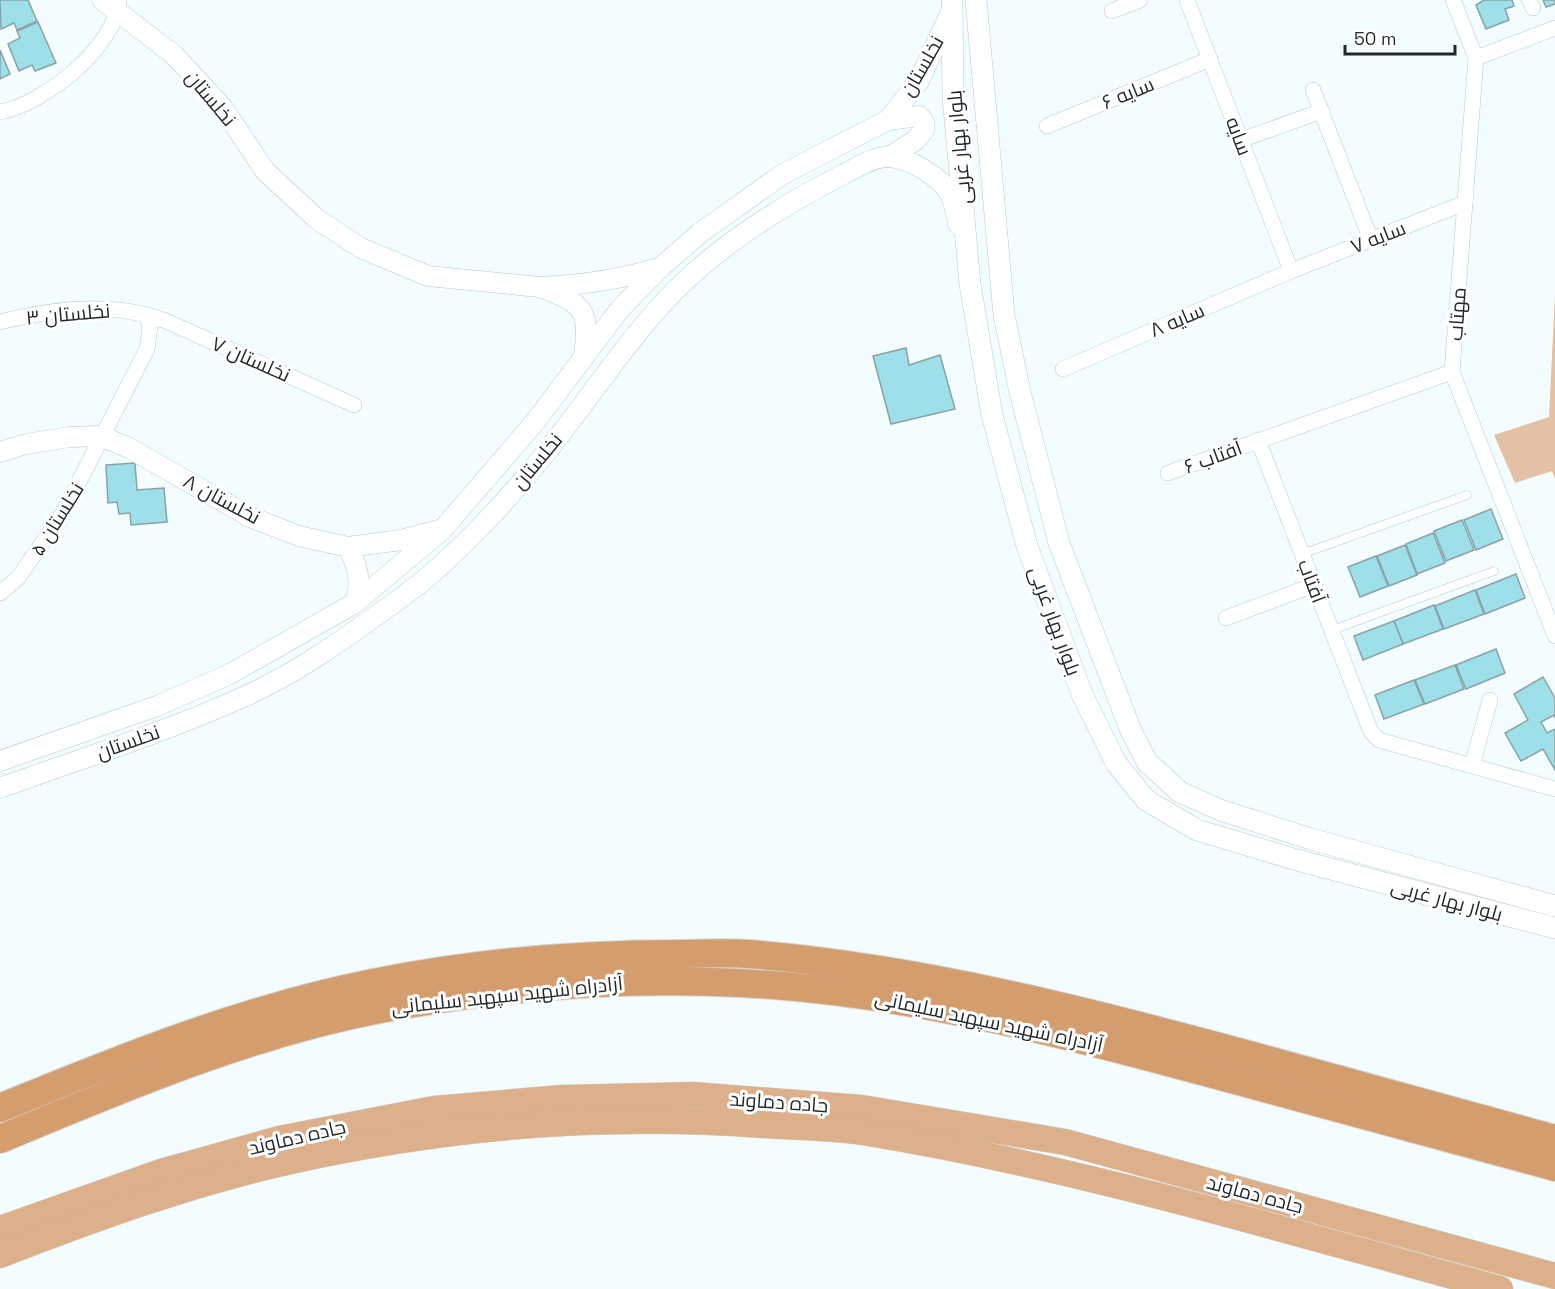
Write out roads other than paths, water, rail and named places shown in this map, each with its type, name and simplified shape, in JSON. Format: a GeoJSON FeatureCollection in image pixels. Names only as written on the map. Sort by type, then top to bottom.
{"type":"FeatureCollection","features":[{"type":"Feature","properties":{"kind":"highway","name":"آزادراه شهید سپهبد سلیمانی"},"geometry":{"type":"LineString","coordinates":[[0,1108],[213,1024],[373,983],[531,960],[618,954],[745,954],[871,968],[991,989],[1125,1021],[1550,1137]]}},
{"type":"Feature","properties":{"kind":"highway","name":"آزادراه شهید سپهبد سلیمانی"},"geometry":{"type":"LineString","coordinates":[[0,1139],[107,1095],[223,1052],[377,1010],[454,997],[588,984],[705,982],[743,983],[868,996],[987,1017],[1119,1049],[1555,1167]]}},
{"type":"Feature","properties":{"kind":"highway","name":"جاده دماوند"},"geometry":{"type":"LineString","coordinates":[[0,1229],[161,1172],[290,1137],[434,1109],[562,1098],[693,1095],[862,1108],[1065,1142],[1555,1276]]}},
{"type":"Feature","properties":{"kind":"highway","name":"جاده دماوند"},"geometry":{"type":"LineString","coordinates":[[0,1255],[168,1195],[285,1162],[437,1134],[561,1122],[693,1120],[858,1131],[1055,1169],[1500,1289]]}},
{"type":"Feature","properties":{"kind":"main road","name":"بلوار بهار غربی"},"geometry":{"type":"LineString","coordinates":[[976,0],[1004,315],[1020,392],[1059,543],[1131,731],[1147,762],[1180,792],[1220,810],[1311,838],[1555,906]]}},
{"type":"Feature","properties":{"kind":"main road","name":"بلوار بهار غربی"},"geometry":{"type":"LineString","coordinates":[[953,4],[953,97],[970,284],[992,415],[1027,546],[1082,694],[1116,763],[1132,785],[1155,807],[1197,830],[1297,860],[1555,928]]}},
{"type":"Feature","properties":{"kind":"street"},"geometry":{"type":"LineString","coordinates":[[1112,11],[1140,0]]}},
{"type":"Feature","properties":{"kind":"street","name":"سایه"},"geometry":{"type":"LineString","coordinates":[[1187,0],[1291,271]]}},
{"type":"Feature","properties":{"kind":"street"},"geometry":{"type":"LineString","coordinates":[[1453,0],[1476,58],[1555,28]]}},
{"type":"Feature","properties":{"kind":"street"},"geometry":{"type":"LineString","coordinates":[[0,112],[26,104],[78,70],[92,56],[113,3]]}},
{"type":"Feature","properties":{"kind":"street","name":"نخلستان"},"geometry":{"type":"LineString","coordinates":[[113,3],[174,54],[223,108],[265,171],[318,220],[361,248],[428,276],[540,287]]}},
{"type":"Feature","properties":{"kind":"street","name":"نخلستان"},"geometry":{"type":"LineString","coordinates":[[888,120],[919,81],[953,4]]}},
{"type":"Feature","properties":{"kind":"street","name":"مهتاب"},"geometry":{"type":"LineString","coordinates":[[1476,58],[1452,372],[1555,636]]}},
{"type":"Feature","properties":{"kind":"street","name":"سایه ۶"},"geometry":{"type":"LineString","coordinates":[[1047,126],[1210,59]]}},
{"type":"Feature","properties":{"kind":"street"},"geometry":{"type":"LineString","coordinates":[[1313,90],[1371,240]]}},
{"type":"Feature","properties":{"kind":"street"},"geometry":{"type":"LineString","coordinates":[[1241,140],[1322,111]]}},
{"type":"Feature","properties":{"kind":"street","name":"نخلستان"},"geometry":{"type":"LineString","coordinates":[[0,761],[157,706],[220,679],[355,603],[442,530],[501,463],[620,309],[661,267],[700,233],[783,174],[888,120],[919,116],[924,122],[924,130],[916,140],[889,157],[870,161],[795,199],[714,255],[666,300],[606,372],[540,461],[463,543],[411,590],[336,645],[244,697],[169,728],[0,788]]}},
{"type":"Feature","properties":{"kind":"street"},"geometry":{"type":"LineString","coordinates":[[889,157],[915,165],[937,179],[950,194],[970,284]]}},
{"type":"Feature","properties":{"kind":"street","name":"سایه ۷"},"geometry":{"type":"LineString","coordinates":[[1291,271],[1465,203]]}},
{"type":"Feature","properties":{"kind":"street"},"geometry":{"type":"LineString","coordinates":[[540,287],[583,285],[624,278],[661,267]]}},
{"type":"Feature","properties":{"kind":"street","name":"سایه ۸"},"geometry":{"type":"LineString","coordinates":[[1063,369],[1291,271]]}},
{"type":"Feature","properties":{"kind":"street"},"geometry":{"type":"LineString","coordinates":[[540,287],[571,299],[583,312],[588,330],[584,354]]}},
{"type":"Feature","properties":{"kind":"street","name":"نخلستان ۳"},"geometry":{"type":"LineString","coordinates":[[0,322],[43,312],[100,308],[147,315]]}},
{"type":"Feature","properties":{"kind":"street"},"geometry":{"type":"LineString","coordinates":[[0,452],[26,444],[70,437],[101,436],[147,349],[150,327],[147,315]]}},
{"type":"Feature","properties":{"kind":"street","name":"نخلستان ۷"},"geometry":{"type":"LineString","coordinates":[[147,315],[166,321],[354,405]]}},
{"type":"Feature","properties":{"kind":"street"},"geometry":{"type":"LineString","coordinates":[[1258,440],[1452,372]]}},
{"type":"Feature","properties":{"kind":"street","name":"نخلستان ۸"},"geometry":{"type":"LineString","coordinates":[[101,436],[129,448],[250,517],[299,536],[348,547]]}},
{"type":"Feature","properties":{"kind":"street","name":"نخلستان ۵"},"geometry":{"type":"LineString","coordinates":[[0,593],[18,578],[52,531],[84,475],[101,436]]}},
{"type":"Feature","properties":{"kind":"street","name":"آفتاب ۶"},"geometry":{"type":"LineString","coordinates":[[1168,473],[1258,440]]}},
{"type":"Feature","properties":{"kind":"street","name":"آفتاب"},"geometry":{"type":"LineString","coordinates":[[1258,440],[1371,732],[1379,740],[1555,789]]}},
{"type":"Feature","properties":{"kind":"street"},"geometry":{"type":"LineString","coordinates":[[355,603],[360,586],[357,566],[348,547],[401,540],[442,530]]}},
{"type":"Feature","properties":{"kind":"street"},"geometry":{"type":"LineString","coordinates":[[1226,618],[1314,585]]}},
{"type":"Feature","properties":{"kind":"street"},"geometry":{"type":"LineString","coordinates":[[1472,766],[1490,700]]}},
{"type":"Feature","properties":{"kind":"lane"},"geometry":{"type":"LineString","coordinates":[[1302,555],[1467,495]]}},
{"type":"Feature","properties":{"kind":"lane"},"geometry":{"type":"LineString","coordinates":[[1332,630],[1494,571]]}}]}
